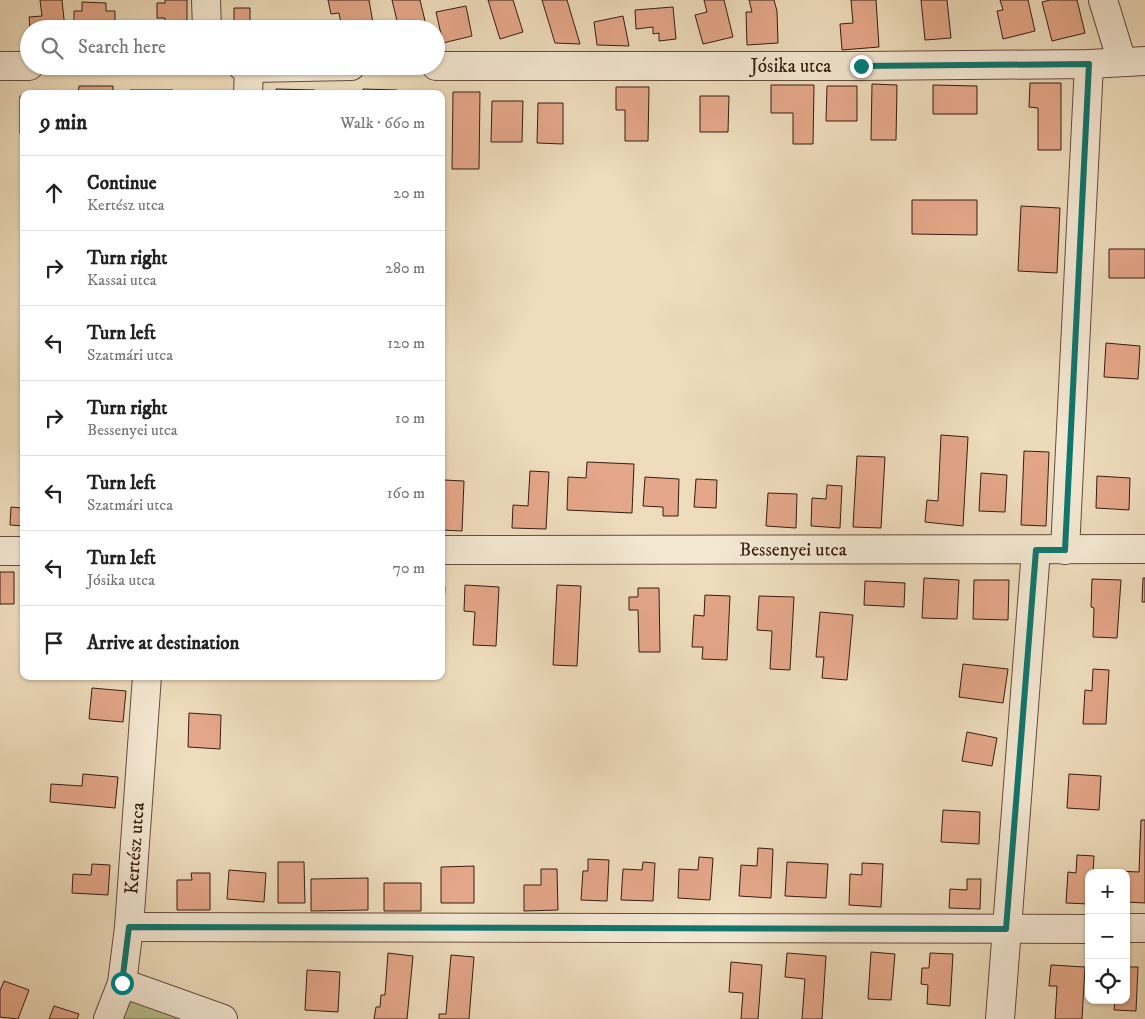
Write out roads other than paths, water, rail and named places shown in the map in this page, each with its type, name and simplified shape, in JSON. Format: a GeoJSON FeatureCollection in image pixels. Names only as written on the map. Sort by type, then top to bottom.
{"type":"FeatureCollection","features":[{"type":"Feature","properties":{"kind":"street"},"geometry":{"type":"LineString","coordinates":[[206,0],[206,20]]}},
{"type":"Feature","properties":{"kind":"street"},"geometry":{"type":"LineString","coordinates":[[1103,0],[1134,61]]}},
{"type":"Feature","properties":{"kind":"street","name":"Jósika utca"},"geometry":{"type":"LineString","coordinates":[[445,66],[861,66],[1089,64],[1134,61]]}},
{"type":"Feature","properties":{"kind":"street"},"geometry":{"type":"LineString","coordinates":[[1065,550],[1089,64]]}},
{"type":"Feature","properties":{"kind":"street"},"geometry":{"type":"LineString","coordinates":[[0,66],[20,66]]}},
{"type":"Feature","properties":{"kind":"street","name":"Bessenyei utca"},"geometry":{"type":"LineString","coordinates":[[445,550],[1145,549]]}},
{"type":"Feature","properties":{"kind":"street"},"geometry":{"type":"LineString","coordinates":[[1000,1019],[1036,550]]}},
{"type":"Feature","properties":{"kind":"street"},"geometry":{"type":"LineString","coordinates":[[0,551],[20,551]]}},
{"type":"Feature","properties":{"kind":"street","name":"Kertész utca"},"geometry":{"type":"LineString","coordinates":[[108,1019],[122,983],[129,927],[146,680]]}},
{"type":"Feature","properties":{"kind":"street"},"geometry":{"type":"LineString","coordinates":[[129,927],[1085,928]]}},
{"type":"Feature","properties":{"kind":"street"},"geometry":{"type":"LineString","coordinates":[[1130,928],[1145,928]]}},
{"type":"Feature","properties":{"kind":"street"},"geometry":{"type":"LineString","coordinates":[[122,983],[223,1019]]}}]}
